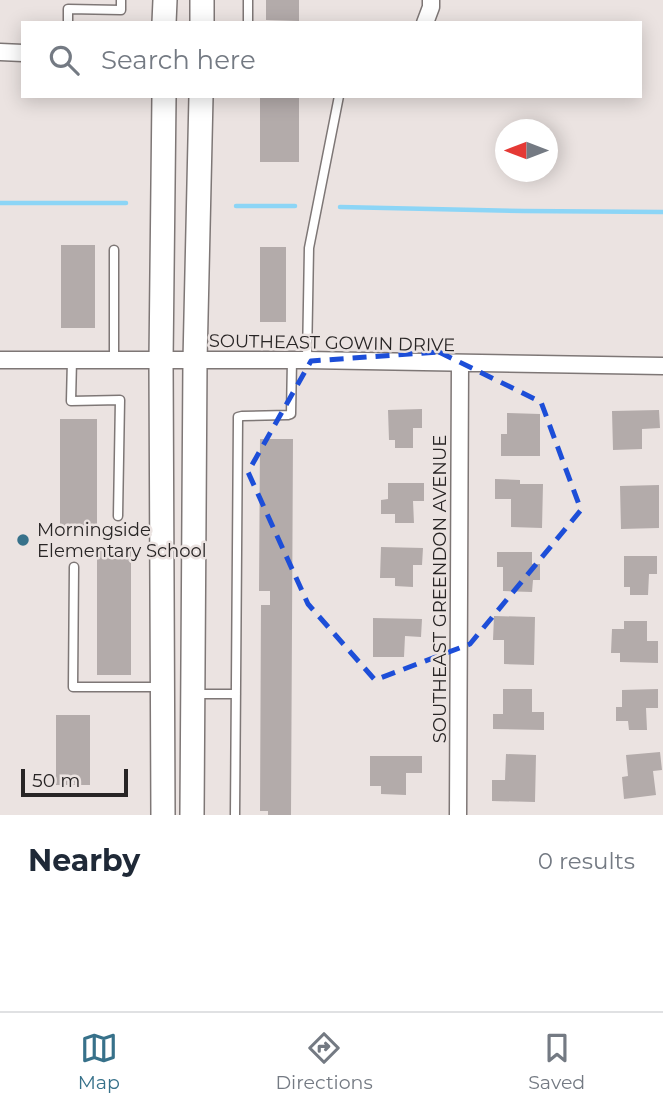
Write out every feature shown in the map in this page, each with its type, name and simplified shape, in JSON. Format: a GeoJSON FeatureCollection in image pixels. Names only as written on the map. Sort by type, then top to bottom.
{"type":"FeatureCollection","features":[{"type":"Feature","properties":{"kind":"main road"},"geometry":{"type":"LineString","coordinates":[[164,0],[164,21]]}},
{"type":"Feature","properties":{"kind":"main road"},"geometry":{"type":"LineString","coordinates":[[202,0],[202,21]]}},
{"type":"Feature","properties":{"kind":"main road"},"geometry":{"type":"LineString","coordinates":[[163,815],[161,361],[164,98]]}},
{"type":"Feature","properties":{"kind":"main road"},"geometry":{"type":"LineString","coordinates":[[192,815],[195,361],[201,98]]}},
{"type":"Feature","properties":{"kind":"street"},"geometry":{"type":"LineString","coordinates":[[426,21],[431,0]]}},
{"type":"Feature","properties":{"kind":"street"},"geometry":{"type":"LineString","coordinates":[[0,52],[21,53]]}},
{"type":"Feature","properties":{"kind":"street","name":"SOUTHEAST GOWIN DRIVE"},"geometry":{"type":"LineString","coordinates":[[0,360],[300,360],[663,366]]}},
{"type":"Feature","properties":{"kind":"street","name":"SOUTHEAST GREENDON AVENUE"},"geometry":{"type":"LineString","coordinates":[[458,815],[460,364]]}},
{"type":"Feature","properties":{"kind":"lane"},"geometry":{"type":"LineString","coordinates":[[68,21],[68,9],[121,9],[121,0]]}},
{"type":"Feature","properties":{"kind":"lane"},"geometry":{"type":"LineString","coordinates":[[248,0],[248,21]]}},
{"type":"Feature","properties":{"kind":"lane"},"geometry":{"type":"LineString","coordinates":[[235,815],[237,420],[242,416],[291,414],[300,360],[309,248],[339,98]]}},
{"type":"Feature","properties":{"kind":"lane"},"geometry":{"type":"LineString","coordinates":[[114,250],[114,361]]}},
{"type":"Feature","properties":{"kind":"lane"},"geometry":{"type":"LineString","coordinates":[[72,360],[71,401],[120,400],[118,516]]}},
{"type":"Feature","properties":{"kind":"lane"},"geometry":{"type":"LineString","coordinates":[[74,567],[73,687],[162,687]]}},
{"type":"Feature","properties":{"kind":"lane"},"geometry":{"type":"LineString","coordinates":[[193,694],[236,694]]}},
{"type":"Feature","properties":{"kind":"highlighted area"},"geometry":{"type":"Polygon","coordinates":[[[439,352],[541,402],[581,510],[470,644],[375,680],[308,604],[248,472],[311,361],[439,352]]]}},
{"type":"Feature","properties":{"kind":"building"},"geometry":{"type":"Polygon","coordinates":[[[266,0],[299,0],[299,21],[266,20],[266,0]]]}},
{"type":"Feature","properties":{"kind":"building"},"geometry":{"type":"Polygon","coordinates":[[[260,98],[299,98],[299,162],[260,162],[260,98]]]}},
{"type":"Feature","properties":{"kind":"building"},"geometry":{"type":"Polygon","coordinates":[[[61,245],[95,245],[95,328],[61,328],[61,245]]]}},
{"type":"Feature","properties":{"kind":"building"},"geometry":{"type":"Polygon","coordinates":[[[260,247],[286,247],[286,322],[260,322],[260,247]]]}},
{"type":"Feature","properties":{"kind":"building"},"geometry":{"type":"Polygon","coordinates":[[[422,409],[422,428],[413,428],[413,448],[395,448],[395,440],[389,440],[388,410],[422,409]]]}},
{"type":"Feature","properties":{"kind":"building"},"geometry":{"type":"Polygon","coordinates":[[[659,410],[660,428],[642,429],[642,449],[613,450],[612,411],[659,410]]]}},
{"type":"Feature","properties":{"kind":"building"},"geometry":{"type":"Polygon","coordinates":[[[507,413],[540,414],[540,456],[501,456],[501,434],[507,434],[507,413]]]}},
{"type":"Feature","properties":{"kind":"building"},"geometry":{"type":"Polygon","coordinates":[[[60,419],[97,419],[97,527],[60,527],[60,419]]]}},
{"type":"Feature","properties":{"kind":"building"},"geometry":{"type":"Polygon","coordinates":[[[260,439],[293,439],[291,815],[268,815],[268,811],[260,811],[261,605],[270,605],[270,591],[259,591],[260,439]]]}},
{"type":"Feature","properties":{"kind":"building"},"geometry":{"type":"Polygon","coordinates":[[[495,479],[520,480],[520,484],[543,484],[542,528],[511,527],[511,499],[495,499],[495,479]]]}},
{"type":"Feature","properties":{"kind":"building"},"geometry":{"type":"Polygon","coordinates":[[[388,483],[424,483],[424,501],[413,501],[414,523],[395,523],[395,514],[381,514],[381,500],[388,499],[388,483]]]}},
{"type":"Feature","properties":{"kind":"building"},"geometry":{"type":"Polygon","coordinates":[[[659,485],[659,528],[621,529],[620,486],[659,485]]]}},
{"type":"Feature","properties":{"kind":"building"},"geometry":{"type":"Polygon","coordinates":[[[381,547],[423,548],[422,565],[413,565],[413,587],[395,586],[395,578],[380,578],[381,547]]]}},
{"type":"Feature","properties":{"kind":"building"},"geometry":{"type":"Polygon","coordinates":[[[97,551],[131,551],[131,675],[97,675],[97,551]]]}},
{"type":"Feature","properties":{"kind":"building"},"geometry":{"type":"Polygon","coordinates":[[[497,552],[532,552],[532,564],[540,564],[540,580],[533,580],[532,592],[503,591],[503,567],[497,567],[497,552]]]}},
{"type":"Feature","properties":{"kind":"building"},"geometry":{"type":"Polygon","coordinates":[[[624,556],[657,556],[657,574],[649,574],[648,595],[630,595],[630,587],[624,587],[624,556]]]}},
{"type":"Feature","properties":{"kind":"building"},"geometry":{"type":"Polygon","coordinates":[[[494,616],[535,617],[534,665],[504,664],[504,640],[493,640],[494,616]]]}},
{"type":"Feature","properties":{"kind":"building"},"geometry":{"type":"Polygon","coordinates":[[[373,618],[422,619],[421,637],[405,636],[404,657],[373,657],[373,618]]]}},
{"type":"Feature","properties":{"kind":"building"},"geometry":{"type":"Polygon","coordinates":[[[624,621],[647,621],[647,641],[658,641],[658,663],[620,662],[620,653],[611,653],[612,629],[624,629],[624,621]]]}},
{"type":"Feature","properties":{"kind":"building"},"geometry":{"type":"Polygon","coordinates":[[[503,689],[532,689],[532,712],[544,712],[544,730],[493,729],[493,714],[503,714],[503,689]]]}},
{"type":"Feature","properties":{"kind":"building"},"geometry":{"type":"Polygon","coordinates":[[[658,689],[658,708],[646,708],[647,730],[629,730],[628,721],[616,721],[616,707],[622,707],[622,690],[658,689]]]}},
{"type":"Feature","properties":{"kind":"building"},"geometry":{"type":"Polygon","coordinates":[[[56,715],[90,715],[90,785],[56,785],[56,715]]]}},
{"type":"Feature","properties":{"kind":"building"},"geometry":{"type":"Polygon","coordinates":[[[660,752],[662,770],[653,771],[656,795],[624,799],[622,777],[628,776],[626,755],[660,752]]]}},
{"type":"Feature","properties":{"kind":"building"},"geometry":{"type":"Polygon","coordinates":[[[506,754],[536,755],[535,802],[492,801],[492,780],[505,780],[506,754]]]}},
{"type":"Feature","properties":{"kind":"building"},"geometry":{"type":"Polygon","coordinates":[[[370,756],[422,756],[422,773],[406,773],[406,795],[381,794],[381,786],[370,786],[370,756]]]}},
{"type":"Feature","properties":{"kind":"waterway"},"geometry":{"type":"LineString","coordinates":[[0,203],[126,203]]}},
{"type":"Feature","properties":{"kind":"waterway"},"geometry":{"type":"LineString","coordinates":[[236,206],[295,206]]}},
{"type":"Feature","properties":{"kind":"waterway"},"geometry":{"type":"LineString","coordinates":[[340,207],[663,212]]}},
{"type":"Feature","properties":{"kind":"place","name":"Morningside Elementary School"},"geometry":{"type":"Point","coordinates":[23,540]}}]}
